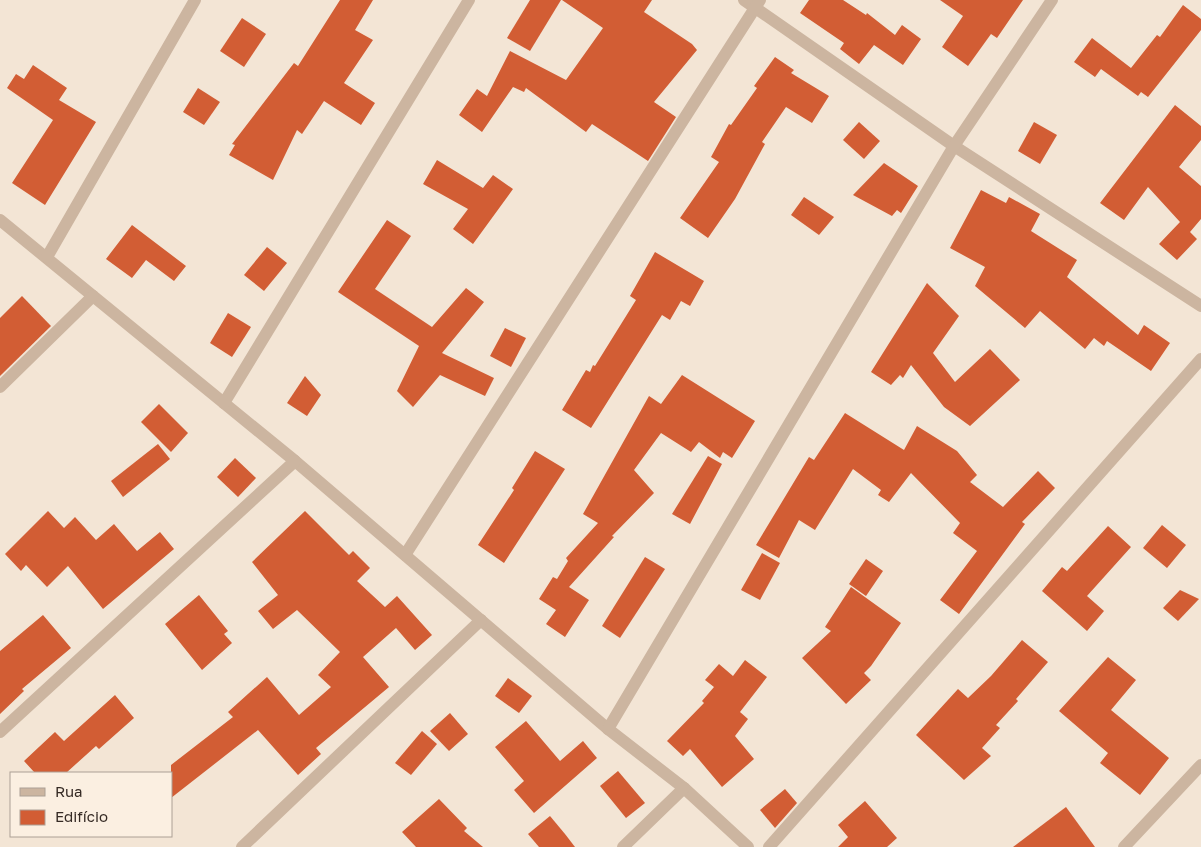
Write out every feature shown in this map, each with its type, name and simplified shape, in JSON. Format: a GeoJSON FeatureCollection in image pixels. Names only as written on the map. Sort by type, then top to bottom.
{"type":"FeatureCollection","features":[{"type":"Feature","properties":{"kind":"street"},"geometry":{"type":"LineString","coordinates":[[47,256],[195,0]]}},
{"type":"Feature","properties":{"kind":"street"},"geometry":{"type":"LineString","coordinates":[[224,402],[469,0]]}},
{"type":"Feature","properties":{"kind":"street"},"geometry":{"type":"LineString","coordinates":[[744,0],[758,4],[954,146],[1201,306]]}},
{"type":"Feature","properties":{"kind":"street"},"geometry":{"type":"LineString","coordinates":[[608,729],[954,146],[1052,0]]}},
{"type":"Feature","properties":{"kind":"street"},"geometry":{"type":"LineString","coordinates":[[405,555],[758,4]]}},
{"type":"Feature","properties":{"kind":"street"},"geometry":{"type":"LineString","coordinates":[[0,220],[47,256],[93,296],[295,461],[608,729],[684,788],[748,847]]}},
{"type":"Feature","properties":{"kind":"street"},"geometry":{"type":"LineString","coordinates":[[0,386],[93,296]]}},
{"type":"Feature","properties":{"kind":"street"},"geometry":{"type":"LineString","coordinates":[[769,847],[1201,359]]}},
{"type":"Feature","properties":{"kind":"street"},"geometry":{"type":"LineString","coordinates":[[0,732],[295,461]]}},
{"type":"Feature","properties":{"kind":"street"},"geometry":{"type":"LineString","coordinates":[[242,847],[481,620]]}},
{"type":"Feature","properties":{"kind":"street"},"geometry":{"type":"LineString","coordinates":[[1124,847],[1201,765]]}},
{"type":"Feature","properties":{"kind":"street"},"geometry":{"type":"LineString","coordinates":[[623,847],[684,788]]}},
{"type":"Feature","properties":{"kind":"building"},"geometry":{"type":"Polygon","coordinates":[[[340,0],[373,0],[355,30],[373,40],[344,83],[375,103],[361,125],[324,101],[302,134],[297,130],[273,180],[229,155],[235,145],[232,144],[294,63],[298,66],[340,0]]]}},
{"type":"Feature","properties":{"kind":"building"},"geometry":{"type":"Polygon","coordinates":[[[530,0],[561,0],[530,51],[507,38],[530,0]]]}},
{"type":"Feature","properties":{"kind":"building"},"geometry":{"type":"Polygon","coordinates":[[[562,0],[652,0],[644,12],[692,44],[697,50],[654,102],[676,117],[648,161],[592,124],[586,132],[526,88],[524,92],[513,87],[482,132],[459,115],[477,89],[487,96],[510,51],[566,80],[603,28],[562,0]]]}},
{"type":"Feature","properties":{"kind":"building"},"geometry":{"type":"Polygon","coordinates":[[[809,0],[843,0],[866,15],[867,13],[895,35],[902,25],[921,39],[903,65],[874,45],[859,64],[840,49],[844,43],[800,13],[809,0]]]}},
{"type":"Feature","properties":{"kind":"building"},"geometry":{"type":"Polygon","coordinates":[[[940,0],[1023,0],[997,38],[991,34],[968,66],[942,47],[963,16],[940,0]]]}},
{"type":"Feature","properties":{"kind":"building"},"geometry":{"type":"Polygon","coordinates":[[[1183,5],[1201,19],[1201,30],[1148,97],[1141,92],[1138,96],[1101,69],[1095,77],[1074,62],[1092,38],[1131,68],[1157,35],[1160,37],[1183,5]]]}},
{"type":"Feature","properties":{"kind":"building"},"geometry":{"type":"Polygon","coordinates":[[[242,18],[266,34],[244,67],[220,51],[242,18]]]}},
{"type":"Feature","properties":{"kind":"building"},"geometry":{"type":"Polygon","coordinates":[[[775,57],[794,70],[791,73],[829,96],[812,123],[786,107],[762,142],[765,144],[735,199],[708,238],[680,218],[719,162],[711,157],[729,124],[731,125],[757,88],[754,86],[775,57]]]}},
{"type":"Feature","properties":{"kind":"building"},"geometry":{"type":"Polygon","coordinates":[[[33,65],[67,88],[59,100],[96,122],[45,205],[12,183],[53,120],[7,88],[16,74],[24,79],[33,65]]]}},
{"type":"Feature","properties":{"kind":"building"},"geometry":{"type":"Polygon","coordinates":[[[198,88],[220,102],[204,125],[183,112],[198,88]]]}},
{"type":"Feature","properties":{"kind":"building"},"geometry":{"type":"Polygon","coordinates":[[[1175,105],[1201,126],[1201,140],[1179,167],[1201,186],[1201,219],[1190,232],[1197,239],[1177,260],[1159,244],[1180,222],[1148,187],[1124,220],[1100,203],[1175,105]]]}},
{"type":"Feature","properties":{"kind":"building"},"geometry":{"type":"Polygon","coordinates":[[[859,122],[880,141],[864,159],[843,140],[859,122]]]}},
{"type":"Feature","properties":{"kind":"building"},"geometry":{"type":"Polygon","coordinates":[[[1034,122],[1057,135],[1040,164],[1018,151],[1034,122]]]}},
{"type":"Feature","properties":{"kind":"building"},"geometry":{"type":"Polygon","coordinates":[[[437,160],[483,188],[493,175],[513,189],[473,244],[453,229],[468,209],[423,184],[437,160]]]}},
{"type":"Feature","properties":{"kind":"building"},"geometry":{"type":"Polygon","coordinates":[[[884,163],[918,186],[901,213],[897,210],[892,216],[853,195],[884,163]]]}},
{"type":"Feature","properties":{"kind":"building"},"geometry":{"type":"Polygon","coordinates":[[[981,190],[1006,203],[1009,197],[1040,214],[1031,231],[1077,260],[1067,277],[1138,335],[1144,325],[1170,343],[1151,371],[1107,341],[1104,346],[1094,338],[1085,349],[1040,311],[1025,328],[975,286],[985,267],[950,248],[981,190]]]}},
{"type":"Feature","properties":{"kind":"building"},"geometry":{"type":"Polygon","coordinates":[[[804,197],[834,217],[819,235],[791,215],[804,197]]]}},
{"type":"Feature","properties":{"kind":"building"},"geometry":{"type":"Polygon","coordinates":[[[387,220],[411,236],[375,289],[432,327],[466,288],[484,302],[442,353],[494,378],[485,396],[440,375],[413,407],[397,391],[419,346],[338,292],[387,220]]]}},
{"type":"Feature","properties":{"kind":"building"},"geometry":{"type":"Polygon","coordinates":[[[132,225],[186,266],[174,281],[146,260],[132,278],[106,259],[132,225]]]}},
{"type":"Feature","properties":{"kind":"building"},"geometry":{"type":"Polygon","coordinates":[[[267,247],[287,263],[264,291],[244,275],[267,247]]]}},
{"type":"Feature","properties":{"kind":"building"},"geometry":{"type":"Polygon","coordinates":[[[655,252],[704,281],[690,306],[681,301],[670,320],[662,315],[591,428],[562,410],[586,370],[590,372],[593,365],[595,366],[636,300],[630,296],[655,252]]]}},
{"type":"Feature","properties":{"kind":"building"},"geometry":{"type":"Polygon","coordinates":[[[927,283],[959,316],[933,353],[955,382],[990,349],[1020,380],[970,426],[944,407],[911,365],[903,378],[900,375],[891,385],[871,372],[927,283]]]}},
{"type":"Feature","properties":{"kind":"building"},"geometry":{"type":"Polygon","coordinates":[[[22,296],[51,326],[0,376],[0,318],[22,296]]]}},
{"type":"Feature","properties":{"kind":"building"},"geometry":{"type":"Polygon","coordinates":[[[228,313],[251,327],[232,357],[210,343],[228,313]]]}},
{"type":"Feature","properties":{"kind":"building"},"geometry":{"type":"Polygon","coordinates":[[[505,328],[526,338],[511,367],[490,356],[505,328]]]}},
{"type":"Feature","properties":{"kind":"building"},"geometry":{"type":"Polygon","coordinates":[[[682,375],[755,421],[732,458],[723,452],[720,458],[699,442],[691,452],[661,433],[634,470],[654,493],[612,536],[614,537],[569,587],[589,600],[565,637],[546,624],[556,610],[539,599],[553,577],[557,579],[568,561],[566,558],[598,523],[583,514],[649,396],[661,404],[682,375]]]}},
{"type":"Feature","properties":{"kind":"building"},"geometry":{"type":"Polygon","coordinates":[[[305,376],[321,395],[307,416],[287,403],[305,376]]]}},
{"type":"Feature","properties":{"kind":"building"},"geometry":{"type":"Polygon","coordinates":[[[159,404],[188,433],[171,452],[141,422],[159,404]]]}},
{"type":"Feature","properties":{"kind":"building"},"geometry":{"type":"Polygon","coordinates":[[[845,413],[904,450],[917,426],[957,451],[977,475],[970,482],[1003,507],[1038,471],[1055,488],[1022,522],[1025,524],[959,614],[940,600],[977,551],[953,533],[960,523],[911,473],[889,502],[878,495],[881,490],[853,469],[815,530],[799,520],[779,558],[756,545],[809,457],[814,460],[845,413]]]}},
{"type":"Feature","properties":{"kind":"building"},"geometry":{"type":"Polygon","coordinates":[[[158,444],[170,459],[123,497],[111,481],[158,444]]]}},
{"type":"Feature","properties":{"kind":"building"},"geometry":{"type":"Polygon","coordinates":[[[535,451],[565,469],[504,563],[478,545],[514,490],[512,488],[535,451]]]}},
{"type":"Feature","properties":{"kind":"building"},"geometry":{"type":"Polygon","coordinates":[[[708,456],[722,464],[690,524],[672,514],[708,456]]]}},
{"type":"Feature","properties":{"kind":"building"},"geometry":{"type":"Polygon","coordinates":[[[235,458],[256,478],[238,497],[217,477],[235,458]]]}},
{"type":"Feature","properties":{"kind":"building"},"geometry":{"type":"Polygon","coordinates":[[[48,511],[64,528],[75,517],[96,540],[114,524],[137,551],[160,532],[174,549],[103,609],[68,566],[47,587],[26,565],[21,571],[5,554],[48,511]]]}},
{"type":"Feature","properties":{"kind":"building"},"geometry":{"type":"Polygon","coordinates":[[[305,511],[349,555],[353,551],[370,568],[357,581],[385,607],[397,596],[432,635],[415,650],[396,628],[363,657],[389,687],[316,748],[321,754],[298,775],[258,730],[172,797],[171,765],[233,717],[228,712],[267,677],[299,715],[331,687],[318,675],[340,652],[297,610],[273,629],[258,611],[278,595],[252,562],[305,511]]]}},
{"type":"Feature","properties":{"kind":"building"},"geometry":{"type":"Polygon","coordinates":[[[1162,525],[1186,545],[1167,568],[1143,548],[1162,525]]]}},
{"type":"Feature","properties":{"kind":"building"},"geometry":{"type":"Polygon","coordinates":[[[1108,526],[1131,547],[1087,596],[1104,611],[1087,631],[1042,591],[1062,567],[1067,571],[1108,526]]]}},
{"type":"Feature","properties":{"kind":"building"},"geometry":{"type":"Polygon","coordinates":[[[762,553],[780,563],[760,600],[741,590],[762,553]]]}},
{"type":"Feature","properties":{"kind":"building"},"geometry":{"type":"Polygon","coordinates":[[[645,557],[665,569],[620,638],[602,626],[645,557]]]}},
{"type":"Feature","properties":{"kind":"building"},"geometry":{"type":"Polygon","coordinates":[[[866,559],[883,571],[866,596],[849,584],[866,559]]]}},
{"type":"Feature","properties":{"kind":"building"},"geometry":{"type":"Polygon","coordinates":[[[851,587],[901,623],[864,673],[871,680],[846,704],[802,658],[831,631],[825,627],[851,587]]]}},
{"type":"Feature","properties":{"kind":"building"},"geometry":{"type":"Polygon","coordinates":[[[1180,590],[1199,599],[1178,621],[1163,608],[1180,590]]]}},
{"type":"Feature","properties":{"kind":"building"},"geometry":{"type":"Polygon","coordinates":[[[199,595],[228,631],[224,634],[232,643],[202,670],[165,624],[199,595]]]}},
{"type":"Feature","properties":{"kind":"building"},"geometry":{"type":"Polygon","coordinates":[[[43,615],[71,648],[22,689],[24,691],[0,714],[0,651],[43,615]]]}},
{"type":"Feature","properties":{"kind":"building"},"geometry":{"type":"Polygon","coordinates":[[[1022,640],[1048,662],[1016,699],[1018,701],[996,725],[1000,728],[982,748],[991,756],[964,780],[916,735],[958,689],[968,698],[991,676],[1022,640]]]}},
{"type":"Feature","properties":{"kind":"building"},"geometry":{"type":"Polygon","coordinates":[[[1108,657],[1136,680],[1111,710],[1169,758],[1140,795],[1100,763],[1108,753],[1059,711],[1108,657]]]}},
{"type":"Feature","properties":{"kind":"building"},"geometry":{"type":"Polygon","coordinates":[[[745,660],[767,677],[740,712],[748,719],[735,736],[754,759],[722,787],[690,749],[683,756],[667,741],[704,703],[702,701],[714,687],[705,680],[719,664],[733,676],[745,660]]]}},
{"type":"Feature","properties":{"kind":"building"},"geometry":{"type":"Polygon","coordinates":[[[508,678],[532,696],[519,713],[495,696],[508,678]]]}},
{"type":"Feature","properties":{"kind":"building"},"geometry":{"type":"Polygon","coordinates":[[[115,695],[134,718],[99,749],[96,746],[67,772],[34,772],[24,761],[55,732],[64,741],[115,695]]]}},
{"type":"Feature","properties":{"kind":"building"},"geometry":{"type":"Polygon","coordinates":[[[450,713],[468,734],[449,751],[430,731],[450,713]]]}},
{"type":"Feature","properties":{"kind":"building"},"geometry":{"type":"Polygon","coordinates":[[[526,721],[560,761],[583,741],[597,758],[534,813],[514,790],[524,781],[495,747],[526,721]]]}},
{"type":"Feature","properties":{"kind":"building"},"geometry":{"type":"Polygon","coordinates":[[[422,731],[437,744],[411,775],[395,763],[422,731]]]}},
{"type":"Feature","properties":{"kind":"building"},"geometry":{"type":"Polygon","coordinates":[[[618,771],[645,803],[626,818],[600,786],[618,771]]]}},
{"type":"Feature","properties":{"kind":"building"},"geometry":{"type":"Polygon","coordinates":[[[785,789],[797,803],[775,828],[760,810],[785,789]]]}},
{"type":"Feature","properties":{"kind":"building"},"geometry":{"type":"Polygon","coordinates":[[[439,799],[467,828],[464,831],[483,847],[416,847],[402,832],[439,799]]]}},
{"type":"Feature","properties":{"kind":"building"},"geometry":{"type":"Polygon","coordinates":[[[865,801],[897,838],[887,847],[838,847],[848,837],[838,825],[865,801]]]}},
{"type":"Feature","properties":{"kind":"building"},"geometry":{"type":"Polygon","coordinates":[[[1066,807],[1095,847],[1013,847],[1066,807]]]}},
{"type":"Feature","properties":{"kind":"building"},"geometry":{"type":"Polygon","coordinates":[[[550,816],[575,847],[539,847],[528,834],[550,816]]]}}]}
